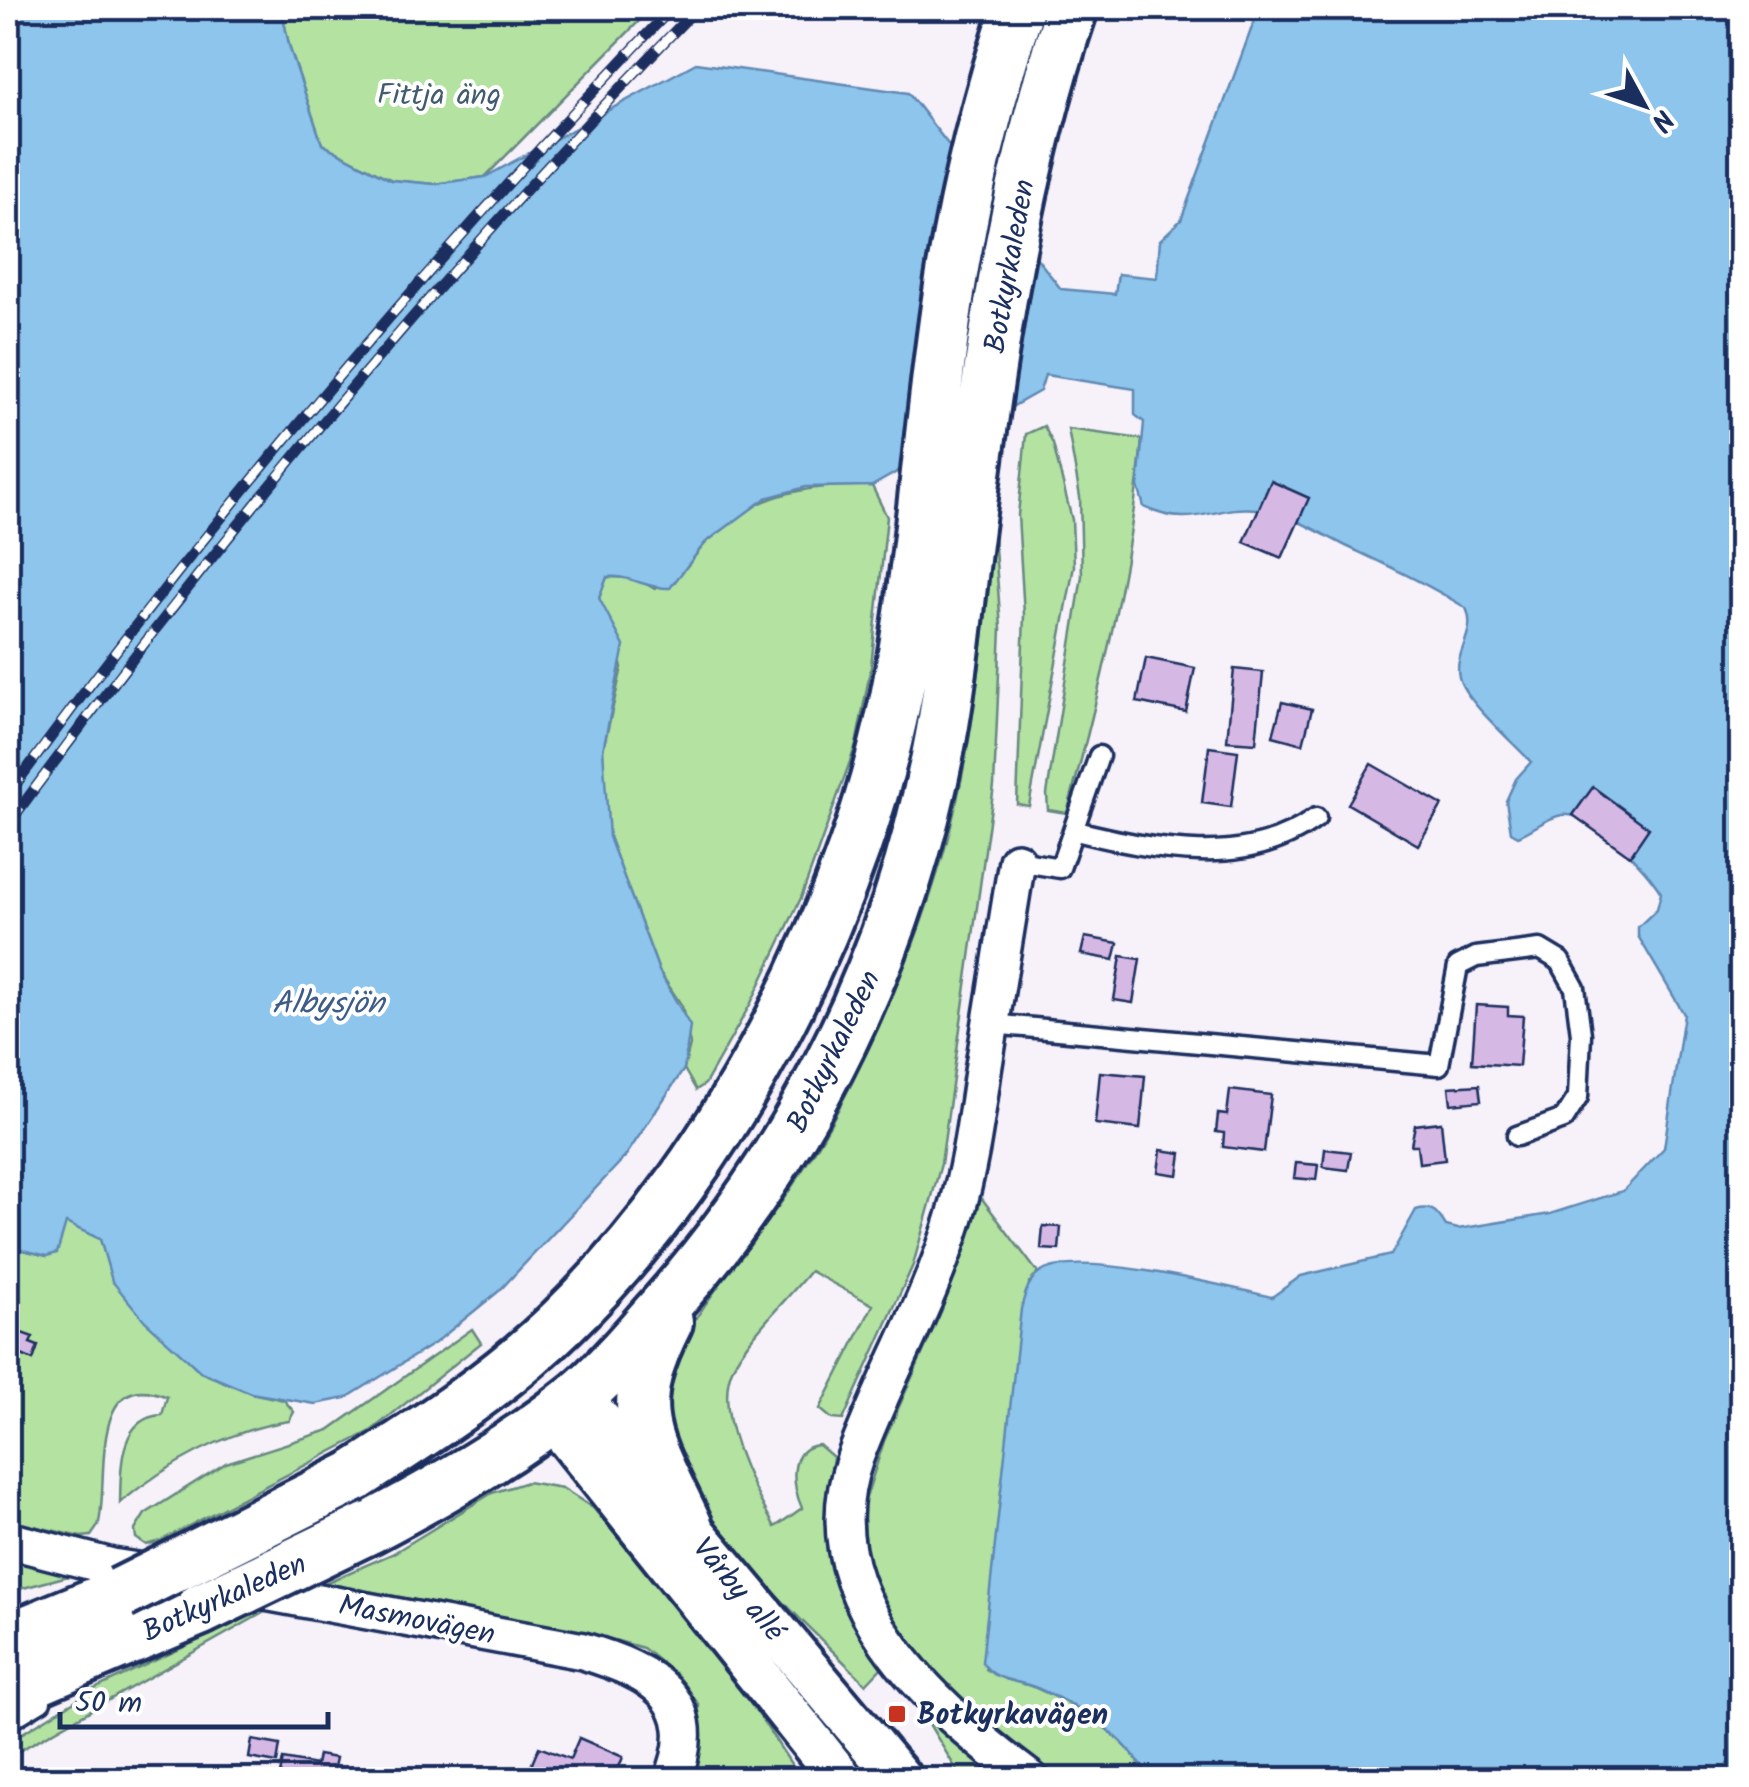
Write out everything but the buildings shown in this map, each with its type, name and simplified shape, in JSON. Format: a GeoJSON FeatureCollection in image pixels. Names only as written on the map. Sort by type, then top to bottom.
{"type":"FeatureCollection","features":[{"type":"Feature","properties":{"kind":"main road","name":"Botkyrkaleden"},"geometry":{"type":"LineString","coordinates":[[16,1625],[201,1609],[369,1528],[565,1406],[689,1279],[742,1212],[788,1142],[836,1053],[882,950],[932,780],[948,502],[950,285],[989,93],[1018,8]]}},
{"type":"Feature","properties":{"kind":"main road","name":"Botkyrkaleden"},"geometry":{"type":"LineString","coordinates":[[8,1691],[353,1477],[525,1355],[613,1270],[708,1143],[791,994],[842,885],[876,783],[1000,292],[1042,95],[1072,8]]}},
{"type":"Feature","properties":{"kind":"main road"},"geometry":{"type":"LineString","coordinates":[[687,1527],[642,1426],[639,1398],[648,1358],[689,1279]]}},
{"type":"Feature","properties":{"kind":"main road"},"geometry":{"type":"LineString","coordinates":[[525,1355],[565,1406]]}},
{"type":"Feature","properties":{"kind":"street"},"geometry":{"type":"LineString","coordinates":[[1018,861],[955,1218],[911,1336],[854,1461],[844,1525],[848,1569],[882,1638],[927,1692],[1030,1780]]}},
{"type":"Feature","properties":{"kind":"street","name":"Vårby allé"},"geometry":{"type":"LineString","coordinates":[[565,1406],[687,1527],[902,1780]]}},
{"type":"Feature","properties":{"kind":"street","name":"Vårby allé"},"geometry":{"type":"LineString","coordinates":[[565,1406],[842,1780]]}},
{"type":"Feature","properties":{"kind":"street","name":"Masmovägen"},"geometry":{"type":"LineString","coordinates":[[8,1540],[112,1568],[312,1598],[603,1657],[649,1678],[677,1704],[682,1724],[680,1760],[672,1780]]}},
{"type":"Feature","properties":{"kind":"lane"},"geometry":{"type":"LineString","coordinates":[[1018,861],[1060,868],[1100,756]]}},
{"type":"Feature","properties":{"kind":"lane"},"geometry":{"type":"LineString","coordinates":[[1076,831],[1164,849],[1244,850],[1285,838],[1316,818]]}},
{"type":"Feature","properties":{"kind":"lane"},"geometry":{"type":"LineString","coordinates":[[991,1024],[1440,1065],[1458,966],[1476,957],[1540,949],[1560,962],[1575,988],[1581,1034],[1578,1097],[1564,1119],[1517,1136]]}},
{"type":"Feature","properties":{"kind":"lane"},"geometry":{"type":"LineString","coordinates":[[8,1722],[127,1616]]}},
{"type":"Feature","properties":{"kind":"green space","name":"Fittja äng"},"geometry":{"type":"Polygon","coordinates":[[[281,8],[652,8],[485,177],[434,184],[392,180],[322,144],[290,49],[281,8]]]}},
{"type":"Feature","properties":{"kind":"green space"},"geometry":{"type":"Polygon","coordinates":[[[1044,426],[1053,444],[1072,520],[1074,566],[1029,806],[1017,804],[1024,615],[1018,515],[1026,434],[1044,426]]]}},
{"type":"Feature","properties":{"kind":"green space"},"geometry":{"type":"Polygon","coordinates":[[[1068,429],[1142,439],[1113,627],[1067,813],[1048,810],[1047,794],[1082,576],[1080,497],[1068,429]]]}},
{"type":"Feature","properties":{"kind":"green space"},"geometry":{"type":"Polygon","coordinates":[[[872,486],[887,517],[871,667],[856,745],[801,898],[751,1003],[705,1084],[696,1090],[684,1069],[690,1045],[682,1006],[659,971],[609,837],[603,750],[622,667],[599,598],[607,577],[636,578],[655,589],[674,579],[723,526],[761,502],[803,490],[872,486]]]}},
{"type":"Feature","properties":{"kind":"green space"},"geometry":{"type":"Polygon","coordinates":[[[994,535],[1001,628],[994,786],[941,1164],[913,1265],[843,1420],[832,1419],[820,1409],[873,1305],[810,1271],[748,1343],[733,1367],[728,1385],[731,1427],[738,1450],[775,1527],[802,1508],[795,1479],[801,1453],[819,1445],[833,1457],[826,1522],[830,1568],[848,1612],[882,1667],[866,1684],[772,1591],[711,1518],[669,1440],[661,1401],[664,1380],[692,1324],[789,1191],[828,1128],[898,983],[943,855],[962,776],[976,696],[994,535]]]}},
{"type":"Feature","properties":{"kind":"green space"},"geometry":{"type":"Polygon","coordinates":[[[977,1192],[1038,1273],[1029,1283],[986,1669],[1036,1688],[1086,1714],[1128,1749],[1150,1779],[1056,1779],[954,1696],[899,1628],[867,1562],[863,1507],[884,1441],[942,1309],[977,1192]]]}},
{"type":"Feature","properties":{"kind":"green space"},"geometry":{"type":"Polygon","coordinates":[[[66,1222],[100,1239],[113,1281],[200,1372],[251,1393],[284,1400],[294,1412],[289,1421],[243,1432],[199,1451],[120,1503],[122,1462],[130,1435],[148,1418],[162,1415],[167,1397],[141,1391],[123,1398],[112,1413],[106,1436],[98,1526],[91,1536],[81,1537],[8,1520],[8,1246],[47,1256],[66,1222]]]}},
{"type":"Feature","properties":{"kind":"green space"},"geometry":{"type":"Polygon","coordinates":[[[472,1329],[481,1343],[371,1431],[160,1541],[146,1545],[136,1538],[135,1530],[145,1514],[226,1463],[329,1430],[472,1329]]]}},
{"type":"Feature","properties":{"kind":"green space"},"geometry":{"type":"Polygon","coordinates":[[[527,1482],[562,1488],[593,1508],[734,1677],[801,1779],[686,1779],[698,1736],[699,1705],[678,1676],[643,1648],[585,1632],[325,1583],[392,1554],[492,1493],[527,1482]]]}},
{"type":"Feature","properties":{"kind":"green space"},"geometry":{"type":"Polygon","coordinates":[[[8,1558],[72,1575],[8,1592],[8,1558]]]}},
{"type":"Feature","properties":{"kind":"green space"},"geometry":{"type":"Polygon","coordinates":[[[293,1596],[8,1757],[8,1742],[94,1689],[293,1596]]]}},
{"type":"Feature","properties":{"kind":"green space"},"geometry":{"type":"Polygon","coordinates":[[[929,1717],[998,1779],[962,1779],[926,1719],[929,1717]]]}},
{"type":"Feature","properties":{"kind":"water","name":"Albysjön"},"geometry":{"type":"Polygon","coordinates":[[[8,8],[281,8],[290,49],[322,144],[391,180],[434,184],[485,177],[696,63],[908,93],[1061,289],[1115,294],[1118,274],[1157,278],[1160,240],[1181,220],[1259,8],[1741,8],[1741,1779],[1150,1779],[1128,1749],[1086,1714],[1037,1688],[999,1677],[982,1662],[1021,1309],[1028,1287],[1038,1274],[1062,1266],[1120,1267],[1272,1297],[1301,1276],[1391,1255],[1416,1210],[1431,1209],[1446,1226],[1458,1229],[1550,1214],[1623,1191],[1664,1148],[1684,1014],[1638,936],[1638,927],[1657,909],[1661,893],[1632,857],[1603,832],[1575,816],[1556,816],[1518,836],[1511,832],[1506,801],[1516,779],[1531,762],[1479,709],[1459,677],[1459,659],[1469,626],[1466,608],[1280,514],[1242,508],[1177,517],[1144,507],[1138,486],[1144,422],[1135,415],[1135,389],[1045,375],[1040,391],[872,486],[806,487],[766,498],[705,543],[670,588],[607,577],[599,598],[624,646],[603,750],[609,837],[659,971],[690,1026],[684,1069],[625,1157],[499,1291],[435,1343],[346,1398],[315,1404],[251,1393],[201,1372],[145,1321],[112,1281],[100,1239],[66,1223],[57,1253],[47,1256],[8,1246],[8,8]]]}},
{"type":"Feature","properties":{"kind":"railway"},"geometry":{"type":"LineString","coordinates":[[8,795],[164,590],[327,390],[497,196],[672,8]]}},
{"type":"Feature","properties":{"kind":"railway"},"geometry":{"type":"LineString","coordinates":[[8,825],[169,611],[338,404],[514,203],[697,8]]}},
{"type":"Feature","properties":{"kind":"place","name":"Botkyrkavägen"},"geometry":{"type":"Point","coordinates":[897,1714]}}]}
